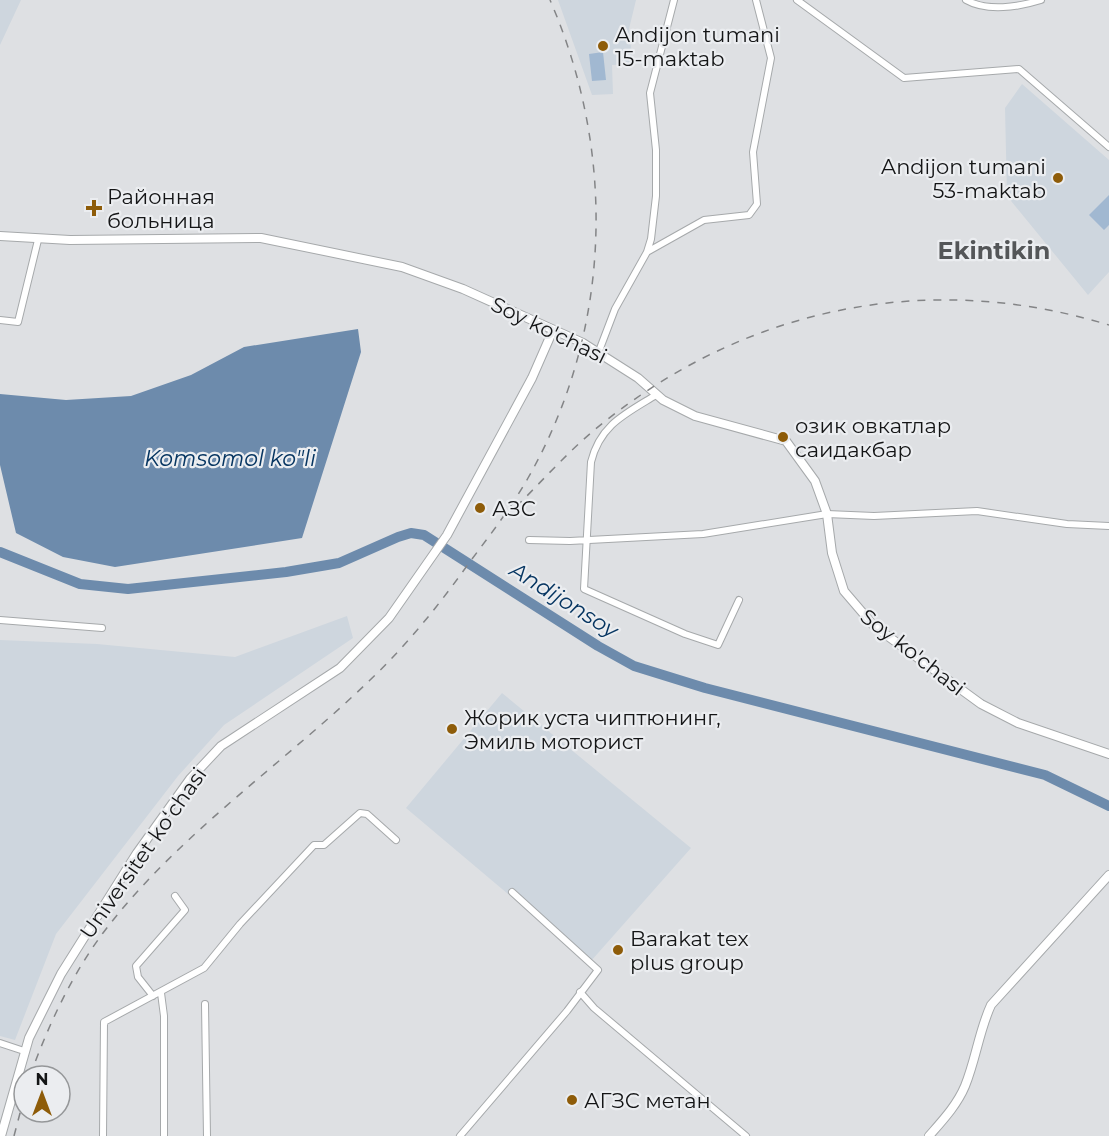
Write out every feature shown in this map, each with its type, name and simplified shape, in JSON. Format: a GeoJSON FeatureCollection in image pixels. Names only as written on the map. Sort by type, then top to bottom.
{"type":"FeatureCollection","features":[{"type":"Feature","properties":{"kind":"main road","name":"Soy ko'chasi"},"geometry":{"type":"LineString","coordinates":[[0,236],[38,240],[261,238],[402,267],[463,289],[599,351],[638,378],[656,395],[695,416],[786,441],[814,481],[827,514],[832,553],[844,591],[874,626],[981,704],[1018,723],[1109,754]]}},
{"type":"Feature","properties":{"kind":"main road","name":"Universitet kо‘chasi"},"geometry":{"type":"LineString","coordinates":[[1,1136],[24,1051],[61,974],[137,853],[190,779],[221,746],[347,661],[389,618],[447,535],[532,378],[553,330]]}},
{"type":"Feature","properties":{"kind":"main road"},"geometry":{"type":"LineString","coordinates":[[929,1136],[957,1103],[965,1088],[982,1024],[992,1005],[1109,875]]}},
{"type":"Feature","properties":{"kind":"street"},"geometry":{"type":"LineString","coordinates":[[599,351],[615,309],[647,252],[654,222],[655,133],[650,93],[674,0]]}},
{"type":"Feature","properties":{"kind":"street"},"geometry":{"type":"LineString","coordinates":[[647,252],[704,220],[749,215],[758,204],[753,152],[771,58],[756,0]]}},
{"type":"Feature","properties":{"kind":"street"},"geometry":{"type":"LineString","coordinates":[[796,0],[904,78],[1019,69],[1109,147]]}},
{"type":"Feature","properties":{"kind":"street"},"geometry":{"type":"LineString","coordinates":[[966,0],[983,7],[996,7],[1041,0]]}},
{"type":"Feature","properties":{"kind":"street"},"geometry":{"type":"LineString","coordinates":[[0,320],[18,322],[38,240]]}},
{"type":"Feature","properties":{"kind":"street"},"geometry":{"type":"LineString","coordinates":[[656,395],[623,415],[600,436],[594,448],[591,462],[584,589],[685,634],[714,644],[720,644],[739,600]]}},
{"type":"Feature","properties":{"kind":"street"},"geometry":{"type":"LineString","coordinates":[[529,540],[588,540],[703,534],[827,514],[874,516],[978,511],[1067,524],[1109,526]]}},
{"type":"Feature","properties":{"kind":"street"},"geometry":{"type":"LineString","coordinates":[[0,620],[102,628]]}},
{"type":"Feature","properties":{"kind":"street"},"geometry":{"type":"LineString","coordinates":[[103,1136],[104,1022],[161,993],[211,962],[240,924],[314,845],[324,845],[360,813],[367,814],[396,840]]}},
{"type":"Feature","properties":{"kind":"street"},"geometry":{"type":"LineString","coordinates":[[460,1136],[597,974],[596,967],[512,892]]}},
{"type":"Feature","properties":{"kind":"street"},"geometry":{"type":"LineString","coordinates":[[153,996],[138,977],[136,966],[185,910],[176,896]]}},
{"type":"Feature","properties":{"kind":"street"},"geometry":{"type":"LineString","coordinates":[[580,992],[594,1008],[746,1136]]}},
{"type":"Feature","properties":{"kind":"street"},"geometry":{"type":"LineString","coordinates":[[161,993],[164,1016],[164,1136]]}},
{"type":"Feature","properties":{"kind":"street"},"geometry":{"type":"LineString","coordinates":[[206,1004],[207,1136]]}},
{"type":"Feature","properties":{"kind":"street"},"geometry":{"type":"LineString","coordinates":[[0,1043],[24,1051]]}},
{"type":"Feature","properties":{"kind":"shaded area"},"geometry":{"type":"Polygon","coordinates":[[[0,0],[21,0],[0,45],[0,0]]]}},
{"type":"Feature","properties":{"kind":"shaded area","name":"Andijon tumani 15-maktab"},"geometry":{"type":"Polygon","coordinates":[[[558,0],[636,0],[629,29],[633,64],[612,65],[613,94],[592,95],[558,0]]]}},
{"type":"Feature","properties":{"kind":"shaded area"},"geometry":{"type":"Polygon","coordinates":[[[603,52],[606,80],[592,81],[589,54],[603,52]]]}},
{"type":"Feature","properties":{"kind":"shaded area","name":"Andijon tumani 53-maktab"},"geometry":{"type":"Polygon","coordinates":[[[1022,84],[1109,160],[1109,272],[1088,295],[1007,196],[1005,108],[1022,84]]]}},
{"type":"Feature","properties":{"kind":"shaded area"},"geometry":{"type":"Polygon","coordinates":[[[1109,195],[1109,225],[1104,230],[1089,215],[1109,195]]]}},
{"type":"Feature","properties":{"kind":"shaded area"},"geometry":{"type":"Polygon","coordinates":[[[347,616],[353,638],[224,725],[178,776],[56,934],[15,1040],[0,1036],[0,640],[97,644],[235,657],[347,616]]]}},
{"type":"Feature","properties":{"kind":"shaded area"},"geometry":{"type":"Polygon","coordinates":[[[502,693],[691,848],[591,961],[511,891],[508,894],[406,808],[502,693]]]}},
{"type":"Feature","properties":{"kind":"water","name":"Komsomol ko\"li"},"geometry":{"type":"Polygon","coordinates":[[[358,329],[361,352],[302,538],[115,567],[63,557],[16,533],[0,465],[0,394],[66,400],[131,396],[191,375],[244,347],[358,329]]]}},
{"type":"Feature","properties":{"kind":"waterway","name":"Andijonsoy"},"geometry":{"type":"LineString","coordinates":[[0,552],[80,584],[128,589],[286,572],[339,563],[398,537],[411,533],[424,535],[598,646],[634,666],[705,688],[1045,775],[1109,806]]}},
{"type":"Feature","properties":{"kind":"railway"},"geometry":{"type":"LineString","coordinates":[[35,1064],[61,1002],[81,966],[91,949],[132,897],[197,832],[336,712],[409,639],[446,594],[507,511],[528,478],[556,422],[576,363],[590,303],[596,242],[595,180],[587,119],[572,59],[550,0]]}},
{"type":"Feature","properties":{"kind":"railway"},"geometry":{"type":"LineString","coordinates":[[516,507],[596,429],[664,380],[723,349],[784,325],[846,309],[911,301],[976,301],[1043,309],[1109,325]]}},
{"type":"Feature","properties":{"kind":"railway"},"geometry":{"type":"LineString","coordinates":[[14,1136],[17,1124]]}},
{"type":"Feature","properties":{"kind":"place","name":"Andijon tumani 15-maktab"},"geometry":{"type":"Point","coordinates":[603,46]}},
{"type":"Feature","properties":{"kind":"place","name":"Andijon tumani 53-maktab"},"geometry":{"type":"Point","coordinates":[1058,178]}},
{"type":"Feature","properties":{"kind":"place","name":"Районная больница"},"geometry":{"type":"Point","coordinates":[94,208]}},
{"type":"Feature","properties":{"kind":"place","name":"озик овкатлар саидакбар"},"geometry":{"type":"Point","coordinates":[783,437]}},
{"type":"Feature","properties":{"kind":"place","name":"АЗС"},"geometry":{"type":"Point","coordinates":[480,508]}},
{"type":"Feature","properties":{"kind":"place","name":"Жорик уста чиптюнинг, Эмиль моторист"},"geometry":{"type":"Point","coordinates":[452,729]}},
{"type":"Feature","properties":{"kind":"place","name":"Barakat tex plus group"},"geometry":{"type":"Point","coordinates":[618,950]}},
{"type":"Feature","properties":{"kind":"place","name":"АГЗС метан"},"geometry":{"type":"Point","coordinates":[572,1100]}},
{"type":"Feature","properties":{"kind":"district","name":"Ekintikin"},"geometry":{"type":"Point","coordinates":[994,250]}}]}
